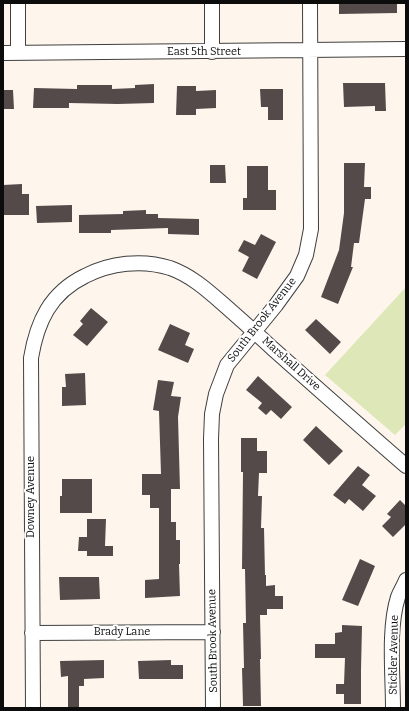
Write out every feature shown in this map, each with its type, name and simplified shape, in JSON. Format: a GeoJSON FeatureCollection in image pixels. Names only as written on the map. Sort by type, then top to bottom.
{"type":"FeatureCollection","features":[{"type":"Feature","properties":{"kind":"street"},"geometry":{"type":"LineString","coordinates":[[18,3],[18,52]]}},
{"type":"Feature","properties":{"kind":"street"},"geometry":{"type":"LineString","coordinates":[[212,3],[212,52]]}},
{"type":"Feature","properties":{"kind":"street","name":"South Brook Avenue"},"geometry":{"type":"LineString","coordinates":[[213,708],[212,414],[216,394],[227,365],[276,305],[297,276],[306,255],[311,229],[310,3]]}},
{"type":"Feature","properties":{"kind":"street","name":"East 5th Street"},"geometry":{"type":"LineString","coordinates":[[3,53],[406,50]]}},
{"type":"Feature","properties":{"kind":"street","name":"Marshall Drive"},"geometry":{"type":"LineString","coordinates":[[59,294],[77,280],[106,267],[131,263],[150,264],[169,268],[186,275],[206,289],[406,466]]}},
{"type":"Feature","properties":{"kind":"street","name":"Downey Avenue"},"geometry":{"type":"LineString","coordinates":[[33,708],[31,358],[34,340],[44,314],[59,294]]}},
{"type":"Feature","properties":{"kind":"street","name":"Stickler Avenue"},"geometry":{"type":"LineString","coordinates":[[393,708],[394,614],[399,596],[406,580]]}},
{"type":"Feature","properties":{"kind":"street","name":"Brady Lane"},"geometry":{"type":"LineString","coordinates":[[32,633],[213,632]]}},
{"type":"Feature","properties":{"kind":"green space"},"geometry":{"type":"Polygon","coordinates":[[[406,287],[406,424],[395,435],[325,375],[406,287]]]}},
{"type":"Feature","properties":{"kind":"building"},"geometry":{"type":"Polygon","coordinates":[[[339,3],[397,3],[397,13],[339,14],[339,3]]]}},
{"type":"Feature","properties":{"kind":"building"},"geometry":{"type":"Polygon","coordinates":[[[343,83],[385,83],[386,111],[375,111],[375,106],[344,107],[343,83]]]}},
{"type":"Feature","properties":{"kind":"building"},"geometry":{"type":"Polygon","coordinates":[[[154,84],[154,103],[69,103],[69,108],[33,108],[34,88],[77,89],[77,85],[112,85],[112,89],[135,88],[135,85],[154,84]]]}},
{"type":"Feature","properties":{"kind":"building"},"geometry":{"type":"Polygon","coordinates":[[[177,86],[196,86],[196,91],[216,90],[216,108],[196,109],[196,115],[176,115],[177,86]]]}},
{"type":"Feature","properties":{"kind":"building"},"geometry":{"type":"Polygon","coordinates":[[[260,89],[283,89],[283,120],[268,120],[268,107],[261,107],[260,89]]]}},
{"type":"Feature","properties":{"kind":"building"},"geometry":{"type":"Polygon","coordinates":[[[3,90],[13,90],[14,109],[3,109],[3,90]]]}},
{"type":"Feature","properties":{"kind":"building"},"geometry":{"type":"Polygon","coordinates":[[[344,163],[365,163],[364,187],[371,187],[371,199],[365,199],[359,243],[354,243],[351,267],[353,267],[338,304],[321,297],[339,250],[344,213],[344,163]]]}},
{"type":"Feature","properties":{"kind":"building"},"geometry":{"type":"Polygon","coordinates":[[[210,165],[225,165],[226,183],[210,183],[210,165]]]}},
{"type":"Feature","properties":{"kind":"building"},"geometry":{"type":"Polygon","coordinates":[[[247,166],[268,166],[268,190],[276,190],[276,210],[243,210],[243,198],[247,198],[247,166]]]}},
{"type":"Feature","properties":{"kind":"building"},"geometry":{"type":"Polygon","coordinates":[[[22,184],[22,194],[29,194],[29,215],[3,215],[3,185],[22,184]]]}},
{"type":"Feature","properties":{"kind":"building"},"geometry":{"type":"Polygon","coordinates":[[[72,205],[72,222],[37,223],[36,206],[72,205]]]}},
{"type":"Feature","properties":{"kind":"building"},"geometry":{"type":"Polygon","coordinates":[[[146,210],[146,214],[158,214],[158,218],[199,219],[199,235],[168,234],[168,228],[111,230],[111,233],[79,233],[79,215],[123,214],[123,211],[146,210]]]}},
{"type":"Feature","properties":{"kind":"building"},"geometry":{"type":"Polygon","coordinates":[[[261,234],[276,242],[257,279],[242,271],[249,257],[238,251],[244,240],[255,245],[261,234]]]}},
{"type":"Feature","properties":{"kind":"building"},"geometry":{"type":"Polygon","coordinates":[[[91,308],[108,322],[87,346],[73,335],[83,324],[80,321],[91,308]]]}},
{"type":"Feature","properties":{"kind":"building"},"geometry":{"type":"Polygon","coordinates":[[[316,319],[341,342],[330,354],[305,330],[316,319]]]}},
{"type":"Feature","properties":{"kind":"building"},"geometry":{"type":"Polygon","coordinates":[[[170,324],[190,333],[185,345],[194,349],[188,363],[158,350],[170,324]]]}},
{"type":"Feature","properties":{"kind":"building"},"geometry":{"type":"Polygon","coordinates":[[[85,373],[86,405],[62,406],[62,387],[66,387],[65,374],[85,373]]]}},
{"type":"Feature","properties":{"kind":"building"},"geometry":{"type":"Polygon","coordinates":[[[258,376],[292,407],[281,419],[271,410],[266,415],[258,408],[262,403],[246,390],[258,376]]]}},
{"type":"Feature","properties":{"kind":"building"},"geometry":{"type":"Polygon","coordinates":[[[158,380],[174,382],[171,396],[181,397],[178,417],[180,489],[171,489],[171,522],[176,522],[176,540],[180,540],[180,596],[145,598],[145,580],[159,579],[159,508],[150,508],[150,495],[142,495],[142,474],[161,474],[159,411],[153,410],[158,380]]]}},
{"type":"Feature","properties":{"kind":"building"},"geometry":{"type":"Polygon","coordinates":[[[316,426],[343,451],[329,465],[303,440],[316,426]]]}},
{"type":"Feature","properties":{"kind":"building"},"geometry":{"type":"Polygon","coordinates":[[[241,438],[257,438],[257,451],[267,451],[267,473],[259,473],[258,496],[262,496],[261,528],[264,528],[266,586],[275,585],[275,596],[283,596],[283,609],[267,609],[267,615],[260,615],[261,706],[243,706],[243,623],[246,623],[245,569],[242,569],[243,472],[241,472],[241,438]]]}},
{"type":"Feature","properties":{"kind":"building"},"geometry":{"type":"Polygon","coordinates":[[[358,466],[370,475],[362,485],[376,496],[363,511],[349,499],[345,504],[333,495],[358,466]]]}},
{"type":"Feature","properties":{"kind":"building"},"geometry":{"type":"Polygon","coordinates":[[[62,479],[92,479],[92,513],[60,513],[62,479]]]}},
{"type":"Feature","properties":{"kind":"building"},"geometry":{"type":"Polygon","coordinates":[[[400,500],[406,506],[406,524],[393,537],[382,526],[391,517],[387,514],[400,500]]]}},
{"type":"Feature","properties":{"kind":"building"},"geometry":{"type":"Polygon","coordinates":[[[87,519],[106,519],[105,546],[113,546],[113,556],[87,556],[87,551],[78,551],[79,537],[87,537],[87,519]]]}},
{"type":"Feature","properties":{"kind":"building"},"geometry":{"type":"Polygon","coordinates":[[[360,559],[375,566],[358,606],[342,600],[360,559]]]}},
{"type":"Feature","properties":{"kind":"building"},"geometry":{"type":"Polygon","coordinates":[[[59,577],[99,577],[100,599],[60,600],[59,577]]]}},
{"type":"Feature","properties":{"kind":"building"},"geometry":{"type":"Polygon","coordinates":[[[342,625],[362,626],[361,704],[344,704],[344,694],[336,694],[336,684],[344,684],[345,658],[315,658],[315,644],[335,644],[335,633],[342,632],[342,625]]]}},
{"type":"Feature","properties":{"kind":"building"},"geometry":{"type":"Polygon","coordinates":[[[104,660],[104,678],[84,679],[84,686],[79,686],[79,708],[68,708],[68,676],[61,677],[60,661],[104,660]]]}},
{"type":"Feature","properties":{"kind":"building"},"geometry":{"type":"Polygon","coordinates":[[[171,660],[171,665],[183,665],[183,679],[139,679],[138,661],[171,660]]]}}]}
